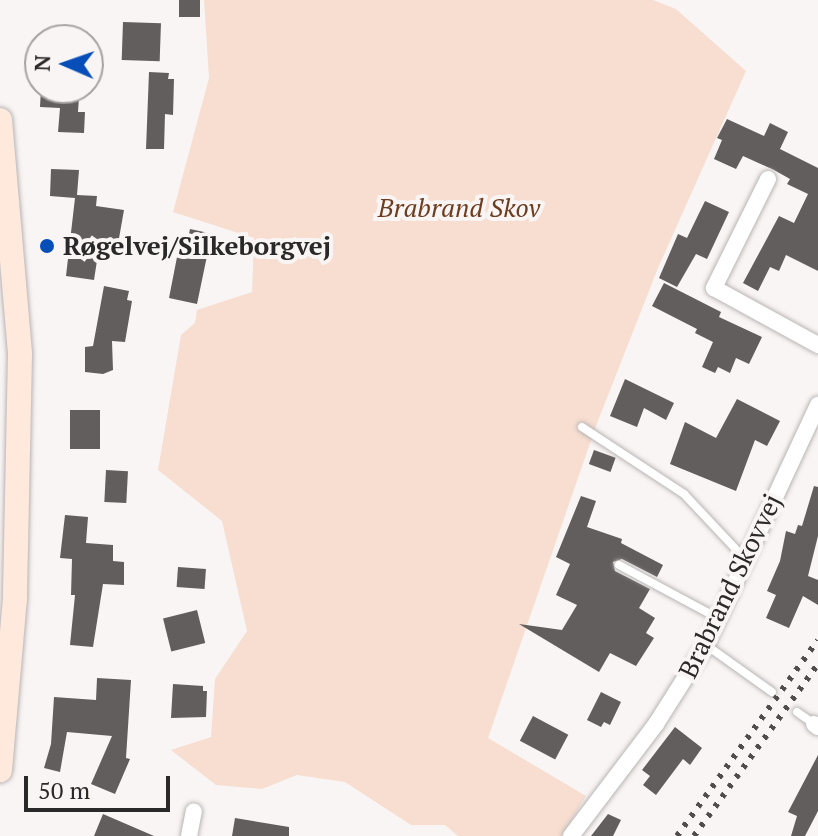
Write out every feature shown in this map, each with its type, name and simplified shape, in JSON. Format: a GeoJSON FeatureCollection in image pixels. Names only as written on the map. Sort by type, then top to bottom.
{"type":"FeatureCollection","features":[{"type":"Feature","properties":{"kind":"main road"},"geometry":{"type":"LineString","coordinates":[[0,120],[10,354],[15,598],[0,770]]}},
{"type":"Feature","properties":{"kind":"street"},"geometry":{"type":"LineString","coordinates":[[768,179],[714,288],[818,345]]}},
{"type":"Feature","properties":{"kind":"street","name":"Brabrand Skovvej"},"geometry":{"type":"LineString","coordinates":[[571,836],[656,724],[706,645],[818,405]]}},
{"type":"Feature","properties":{"kind":"street"},"geometry":{"type":"LineString","coordinates":[[189,836],[194,811]]}},
{"type":"Feature","properties":{"kind":"lane"},"geometry":{"type":"LineString","coordinates":[[582,427],[684,494],[746,560]]}},
{"type":"Feature","properties":{"kind":"lane"},"geometry":{"type":"LineString","coordinates":[[619,565],[719,618]]}},
{"type":"Feature","properties":{"kind":"lane"},"geometry":{"type":"LineString","coordinates":[[706,645],[772,692]]}},
{"type":"Feature","properties":{"kind":"lane"},"geometry":{"type":"LineString","coordinates":[[797,712],[816,725]]}},
{"type":"Feature","properties":{"kind":"green space","name":"Brabrand Skov"},"geometry":{"type":"Polygon","coordinates":[[[204,0],[653,0],[676,9],[746,71],[658,268],[596,426],[488,738],[586,796],[562,836],[458,836],[445,825],[411,825],[345,782],[297,775],[262,789],[216,785],[171,750],[211,737],[215,679],[247,631],[222,521],[158,470],[181,335],[195,323],[197,310],[252,292],[254,238],[173,212],[209,78],[204,0]]]}},
{"type":"Feature","properties":{"kind":"building"},"geometry":{"type":"Polygon","coordinates":[[[179,0],[200,0],[200,17],[179,17],[179,0]]]}},
{"type":"Feature","properties":{"kind":"building"},"geometry":{"type":"Polygon","coordinates":[[[123,22],[161,23],[160,61],[122,60],[123,22]]]}},
{"type":"Feature","properties":{"kind":"building"},"geometry":{"type":"Polygon","coordinates":[[[149,72],[169,73],[168,79],[174,79],[173,115],[165,114],[164,149],[146,149],[149,72]]]}},
{"type":"Feature","properties":{"kind":"building"},"geometry":{"type":"Polygon","coordinates":[[[40,104],[79,104],[78,112],[85,112],[84,133],[58,132],[60,108],[40,107],[40,104]]]}},
{"type":"Feature","properties":{"kind":"building"},"geometry":{"type":"Polygon","coordinates":[[[727,119],[764,136],[770,123],[788,132],[780,149],[818,168],[818,271],[786,255],[779,271],[770,267],[758,291],[743,283],[779,216],[794,223],[808,194],[787,184],[790,179],[743,156],[736,169],[714,159],[722,140],[717,138],[727,119]]]}},
{"type":"Feature","properties":{"kind":"building"},"geometry":{"type":"Polygon","coordinates":[[[51,169],[79,170],[77,195],[97,196],[96,206],[124,210],[118,244],[100,241],[94,280],[66,276],[75,198],[50,196],[51,169]]]}},
{"type":"Feature","properties":{"kind":"building"},"geometry":{"type":"Polygon","coordinates":[[[705,201],[729,212],[707,259],[696,254],[677,287],[659,278],[678,234],[687,238],[705,201]]]}},
{"type":"Feature","properties":{"kind":"building"},"geometry":{"type":"Polygon","coordinates":[[[190,229],[218,235],[213,257],[207,256],[197,304],[169,298],[177,257],[184,258],[190,229]]]}},
{"type":"Feature","properties":{"kind":"building"},"geometry":{"type":"Polygon","coordinates":[[[664,283],[721,312],[719,317],[762,337],[749,364],[736,358],[730,373],[718,367],[715,373],[702,367],[713,342],[695,333],[697,329],[652,306],[664,283]]]}},
{"type":"Feature","properties":{"kind":"building"},"geometry":{"type":"Polygon","coordinates":[[[104,286],[129,291],[127,300],[132,301],[125,342],[112,341],[113,370],[103,374],[85,372],[85,347],[93,346],[104,286]]]}},
{"type":"Feature","properties":{"kind":"building"},"geometry":{"type":"Polygon","coordinates":[[[625,379],[674,403],[666,420],[644,408],[637,427],[610,416],[625,379]]]}},
{"type":"Feature","properties":{"kind":"building"},"geometry":{"type":"Polygon","coordinates":[[[737,399],[780,421],[767,446],[755,440],[736,491],[670,464],[685,422],[716,438],[737,399]]]}},
{"type":"Feature","properties":{"kind":"building"},"geometry":{"type":"Polygon","coordinates":[[[70,410],[100,410],[100,449],[70,449],[70,410]]]}},
{"type":"Feature","properties":{"kind":"building"},"geometry":{"type":"Polygon","coordinates":[[[594,450],[616,458],[610,472],[589,464],[594,450]]]}},
{"type":"Feature","properties":{"kind":"building"},"geometry":{"type":"Polygon","coordinates":[[[106,470],[128,471],[126,503],[104,502],[106,470]]]}},
{"type":"Feature","properties":{"kind":"building"},"geometry":{"type":"Polygon","coordinates":[[[814,486],[818,487],[818,536],[808,576],[818,580],[818,605],[803,596],[789,628],[766,618],[776,595],[767,591],[780,561],[786,531],[795,534],[798,525],[802,526],[814,486]]]}},
{"type":"Feature","properties":{"kind":"building"},"geometry":{"type":"Polygon","coordinates":[[[581,496],[596,501],[587,527],[622,539],[621,543],[663,565],[657,577],[622,559],[613,562],[615,571],[650,589],[639,608],[655,618],[646,633],[654,638],[636,666],[610,653],[599,672],[519,624],[562,630],[577,605],[556,595],[570,564],[556,557],[581,496]]]}},
{"type":"Feature","properties":{"kind":"building"},"geometry":{"type":"Polygon","coordinates":[[[65,515],[88,517],[86,543],[113,545],[113,561],[124,562],[124,585],[103,584],[93,647],[70,645],[75,595],[71,595],[72,559],[60,558],[65,515]]]}},
{"type":"Feature","properties":{"kind":"building"},"geometry":{"type":"Polygon","coordinates":[[[178,567],[206,569],[205,589],[177,587],[178,567]]]}},
{"type":"Feature","properties":{"kind":"building"},"geometry":{"type":"Polygon","coordinates":[[[197,610],[205,643],[171,651],[163,618],[197,610]]]}},
{"type":"Feature","properties":{"kind":"building"},"geometry":{"type":"Polygon","coordinates":[[[97,678],[131,680],[126,758],[130,759],[115,794],[91,784],[112,736],[67,732],[60,772],[44,768],[51,744],[54,697],[96,700],[97,678]]]}},
{"type":"Feature","properties":{"kind":"building"},"geometry":{"type":"Polygon","coordinates":[[[173,684],[203,686],[203,691],[207,691],[206,717],[171,718],[173,684]]]}},
{"type":"Feature","properties":{"kind":"building"},"geometry":{"type":"Polygon","coordinates":[[[601,692],[621,702],[610,725],[604,722],[601,727],[587,720],[601,692]]]}},
{"type":"Feature","properties":{"kind":"building"},"geometry":{"type":"Polygon","coordinates":[[[533,716],[568,735],[555,760],[520,741],[533,716]]]}},
{"type":"Feature","properties":{"kind":"building"},"geometry":{"type":"Polygon","coordinates":[[[675,727],[702,748],[690,765],[683,759],[656,795],[643,785],[650,776],[642,770],[675,727]]]}},
{"type":"Feature","properties":{"kind":"building"},"geometry":{"type":"Polygon","coordinates":[[[818,755],[818,811],[805,836],[791,836],[797,816],[788,812],[818,755]]]}},
{"type":"Feature","properties":{"kind":"building"},"geometry":{"type":"Polygon","coordinates":[[[103,814],[154,836],[94,836],[103,814]]]}},
{"type":"Feature","properties":{"kind":"building"},"geometry":{"type":"Polygon","coordinates":[[[608,814],[621,820],[613,836],[591,836],[608,814]]]}},
{"type":"Feature","properties":{"kind":"building"},"geometry":{"type":"Polygon","coordinates":[[[235,818],[289,827],[289,836],[232,836],[235,818]]]}},
{"type":"Feature","properties":{"kind":"railway"},"geometry":{"type":"LineString","coordinates":[[677,836],[818,640]]}},
{"type":"Feature","properties":{"kind":"railway"},"geometry":{"type":"LineString","coordinates":[[694,836],[818,664]]}},
{"type":"Feature","properties":{"kind":"place","name":"Røgelvej/Silkeborgvej"},"geometry":{"type":"Point","coordinates":[47,246]}}]}
